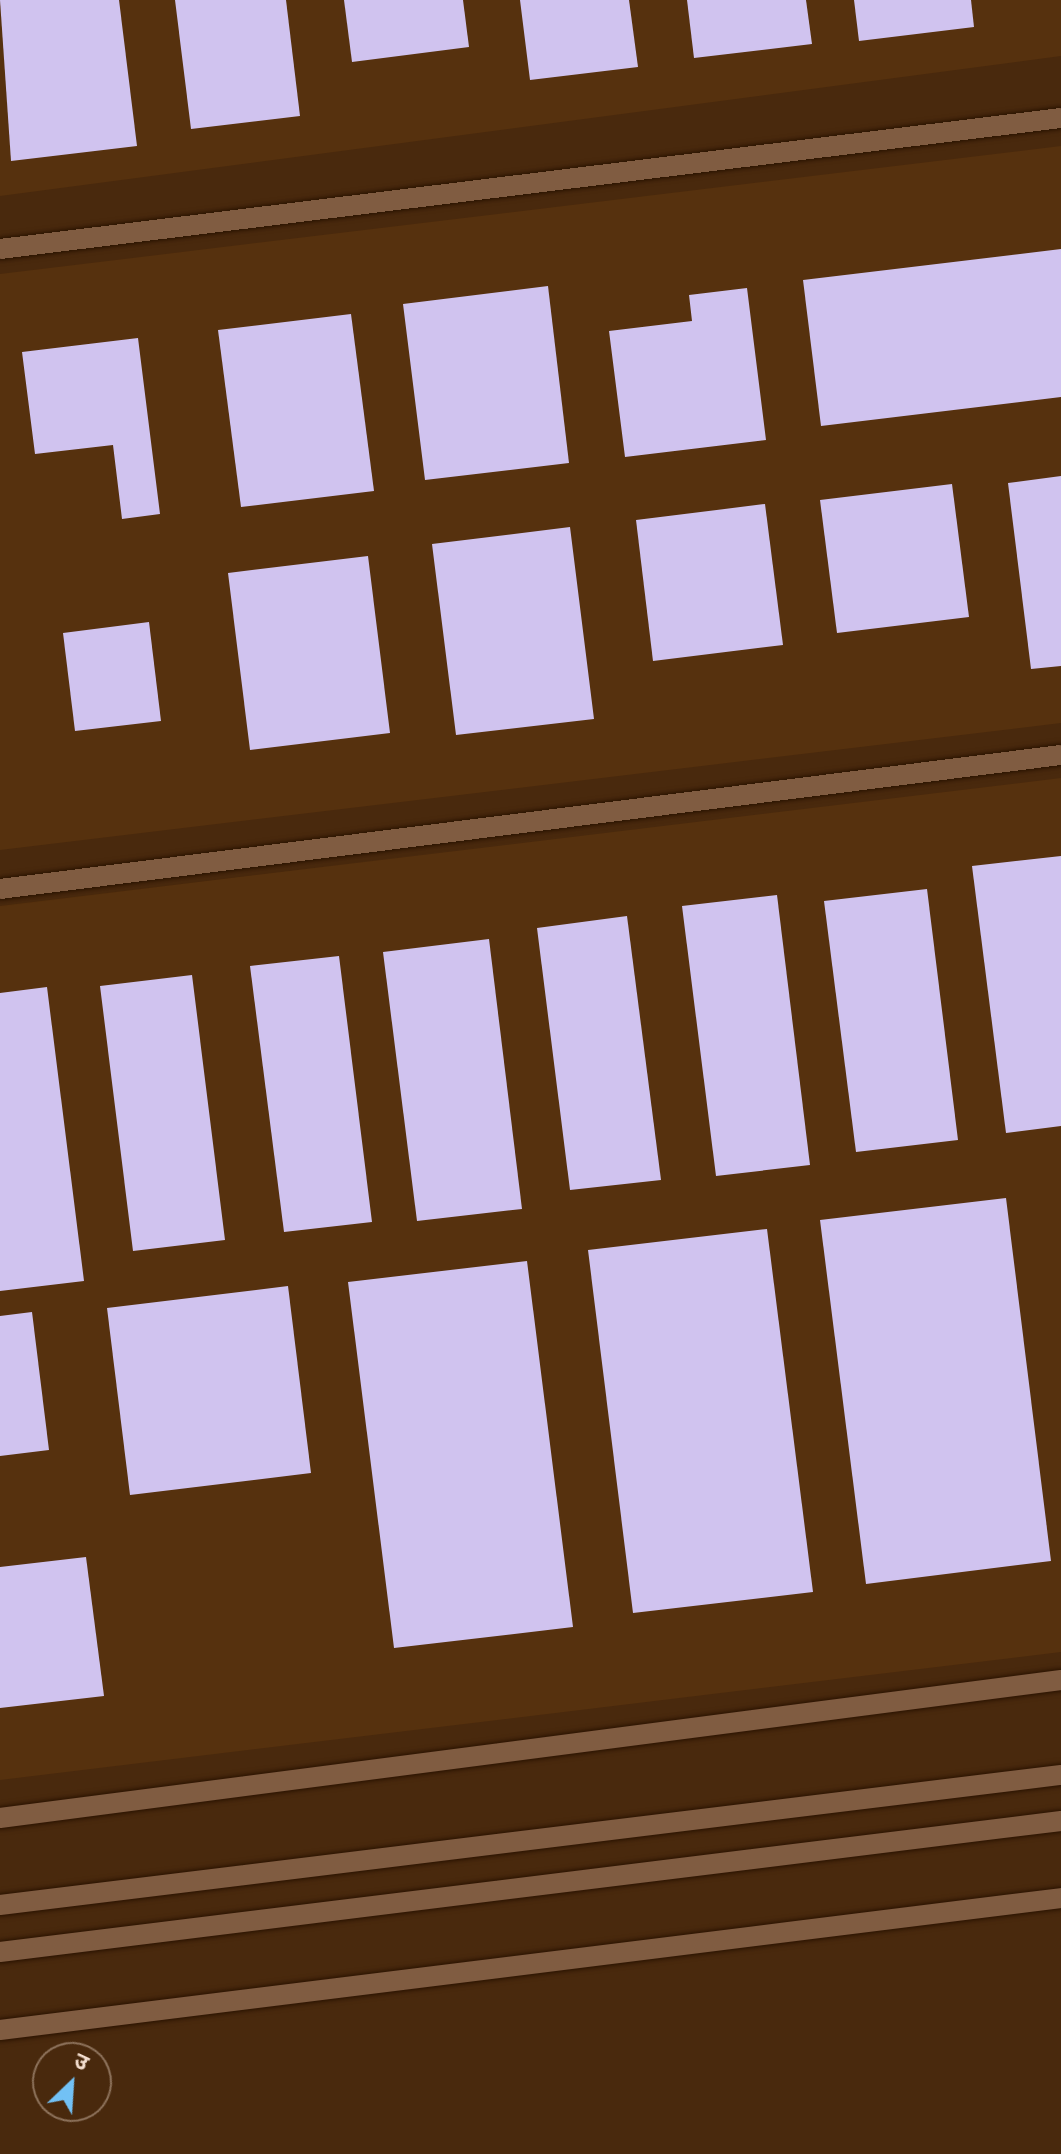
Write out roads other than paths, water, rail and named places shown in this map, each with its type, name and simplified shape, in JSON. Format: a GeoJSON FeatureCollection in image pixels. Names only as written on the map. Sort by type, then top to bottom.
{"type":"FeatureCollection","features":[{"type":"Feature","properties":{"kind":"street"},"geometry":{"type":"LineString","coordinates":[[0,249],[1061,118]]}},
{"type":"Feature","properties":{"kind":"street"},"geometry":{"type":"LineString","coordinates":[[0,889],[1061,755]]}},
{"type":"Feature","properties":{"kind":"street"},"geometry":{"type":"LineString","coordinates":[[0,1818],[1061,1680]]}},
{"type":"Feature","properties":{"kind":"street"},"geometry":{"type":"LineString","coordinates":[[0,1905],[1061,1775]]}},
{"type":"Feature","properties":{"kind":"street"},"geometry":{"type":"LineString","coordinates":[[0,1952],[1061,1821]]}},
{"type":"Feature","properties":{"kind":"street"},"geometry":{"type":"LineString","coordinates":[[0,2030],[1061,1898]]}}]}
